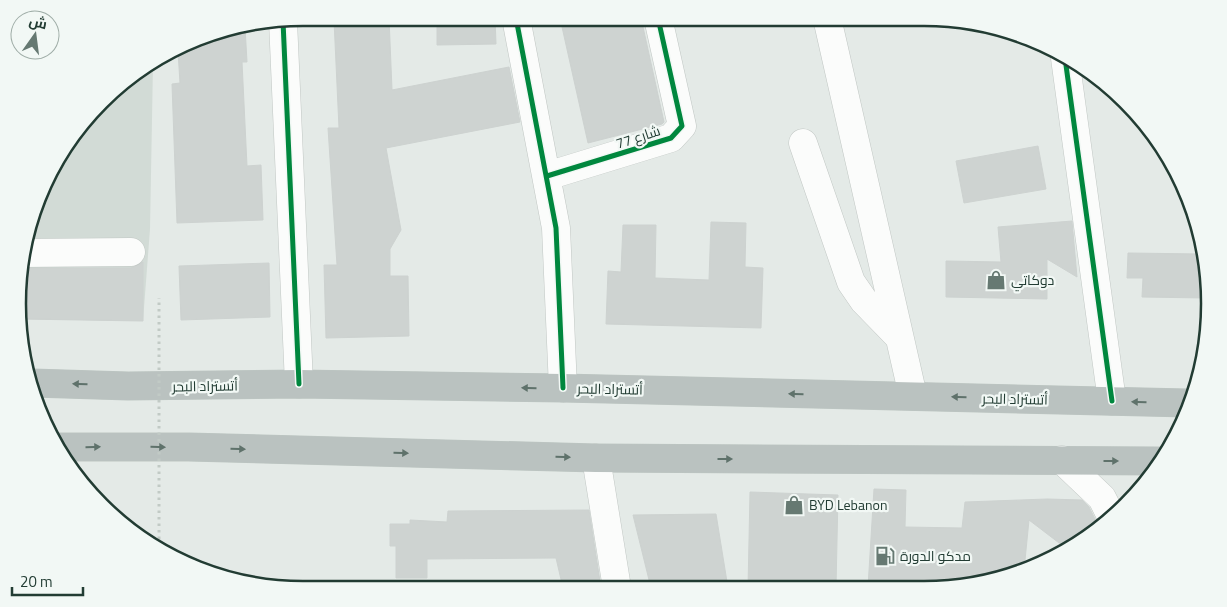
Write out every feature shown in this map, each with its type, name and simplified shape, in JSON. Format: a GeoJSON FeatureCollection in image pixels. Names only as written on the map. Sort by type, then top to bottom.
{"type":"FeatureCollection","features":[{"type":"Feature","properties":{"kind":"highway","name":"أتستراد البحر"},"geometry":{"type":"LineString","coordinates":[[38,383],[177,386],[298,384],[563,388],[1183,403]]}},
{"type":"Feature","properties":{"kind":"highway"},"geometry":{"type":"LineString","coordinates":[[66,447],[189,447],[596,458],[1152,461]]}},
{"type":"Feature","properties":{"kind":"street"},"geometry":{"type":"LineString","coordinates":[[517,26],[556,228],[563,388]]}},
{"type":"Feature","properties":{"kind":"street","name":"شارع 77"},"geometry":{"type":"LineString","coordinates":[[547,176],[671,138],[682,126],[660,26]]}},
{"type":"Feature","properties":{"kind":"street"},"geometry":{"type":"LineString","coordinates":[[830,26],[913,396]]}},
{"type":"Feature","properties":{"kind":"street"},"geometry":{"type":"LineString","coordinates":[[283,27],[298,384]]}},
{"type":"Feature","properties":{"kind":"street"},"geometry":{"type":"LineString","coordinates":[[1066,66],[1112,401]]}},
{"type":"Feature","properties":{"kind":"street"},"geometry":{"type":"LineString","coordinates":[[803,144],[851,282],[864,302],[899,338]]}},
{"type":"Feature","properties":{"kind":"street"},"geometry":{"type":"LineString","coordinates":[[31,253],[131,252]]}},
{"type":"Feature","properties":{"kind":"street"},"geometry":{"type":"LineString","coordinates":[[596,458],[616,581]]}},
{"type":"Feature","properties":{"kind":"street"},"geometry":{"type":"LineString","coordinates":[[1062,460],[1102,498],[1108,510]]}},
{"type":"Feature","properties":{"kind":"path"},"geometry":{"type":"LineString","coordinates":[[159,298],[159,540]]}},
{"type":"Feature","properties":{"kind":"shaded area"},"geometry":{"type":"Polygon","coordinates":[[[153,71],[150,229],[143,321],[27,319],[26,304],[29,267],[36,232],[47,197],[63,165],[73,149],[107,107],[153,71]]]}},
{"type":"Feature","properties":{"kind":"building"},"geometry":{"type":"Polygon","coordinates":[[[334,26],[389,26],[392,90],[509,67],[520,122],[386,148],[401,230],[390,249],[390,276],[408,276],[409,336],[326,338],[324,265],[337,265],[328,128],[339,128],[334,26]]]}},
{"type":"Feature","properties":{"kind":"building"},"geometry":{"type":"Polygon","coordinates":[[[437,26],[495,26],[496,44],[437,45],[437,26]]]}},
{"type":"Feature","properties":{"kind":"building"},"geometry":{"type":"Polygon","coordinates":[[[562,26],[643,26],[664,122],[588,143],[562,26]]]}},
{"type":"Feature","properties":{"kind":"building"},"geometry":{"type":"Polygon","coordinates":[[[245,33],[247,62],[242,62],[247,166],[261,165],[263,220],[177,223],[172,84],[180,83],[178,56],[214,41],[245,33]]]}},
{"type":"Feature","properties":{"kind":"building"},"geometry":{"type":"Polygon","coordinates":[[[1038,146],[1046,189],[964,203],[956,161],[1038,146]]]}},
{"type":"Feature","properties":{"kind":"building"},"geometry":{"type":"Polygon","coordinates":[[[1072,221],[1077,277],[1047,259],[1047,299],[946,297],[946,261],[1001,262],[998,227],[1072,221]]]}},
{"type":"Feature","properties":{"kind":"building"},"geometry":{"type":"Polygon","coordinates":[[[711,222],[746,223],[745,267],[763,268],[761,328],[606,324],[608,271],[621,272],[623,225],[656,225],[655,278],[709,280],[711,222]]]}},
{"type":"Feature","properties":{"kind":"building"},"geometry":{"type":"Polygon","coordinates":[[[1128,253],[1196,254],[1201,298],[1142,297],[1143,278],[1127,278],[1128,253]]]}},
{"type":"Feature","properties":{"kind":"building"},"geometry":{"type":"Polygon","coordinates":[[[143,262],[143,321],[27,319],[29,268],[131,268],[143,262]]]}},
{"type":"Feature","properties":{"kind":"building"},"geometry":{"type":"Polygon","coordinates":[[[269,263],[270,317],[181,320],[179,266],[269,263]]]}},
{"type":"Feature","properties":{"kind":"building"},"geometry":{"type":"Polygon","coordinates":[[[874,489],[906,490],[905,527],[962,528],[965,502],[1047,499],[1082,500],[1089,507],[1095,519],[1078,534],[1061,544],[1029,520],[1025,562],[995,571],[942,580],[868,581],[874,489]]]}},
{"type":"Feature","properties":{"kind":"building"},"geometry":{"type":"Polygon","coordinates":[[[750,492],[838,495],[836,581],[748,581],[750,492]]]}},
{"type":"Feature","properties":{"kind":"building"},"geometry":{"type":"Polygon","coordinates":[[[589,510],[600,581],[561,581],[556,558],[427,559],[427,578],[396,578],[396,546],[390,546],[390,524],[410,524],[410,520],[447,522],[448,511],[589,510]]]}},
{"type":"Feature","properties":{"kind":"building"},"geometry":{"type":"Polygon","coordinates":[[[716,514],[727,581],[649,581],[633,515],[716,514]]]}},
{"type":"Feature","properties":{"kind":"cycle path"},"geometry":{"type":"LineString","coordinates":[[518,26],[556,228],[563,388]]}},
{"type":"Feature","properties":{"kind":"cycle path"},"geometry":{"type":"LineString","coordinates":[[547,176],[671,138],[682,126],[660,26]]}},
{"type":"Feature","properties":{"kind":"cycle path"},"geometry":{"type":"LineString","coordinates":[[283,27],[299,384]]}},
{"type":"Feature","properties":{"kind":"cycle path"},"geometry":{"type":"LineString","coordinates":[[1066,66],[1112,401]]}},
{"type":"Feature","properties":{"kind":"place","name":"دوكاتي"},"geometry":{"type":"Point","coordinates":[996,280]}},
{"type":"Feature","properties":{"kind":"place","name":"BYD Lebanon"},"geometry":{"type":"Point","coordinates":[794,505]}},
{"type":"Feature","properties":{"kind":"place","name":"مدكو الدورة"},"geometry":{"type":"Point","coordinates":[885,556]}}]}
